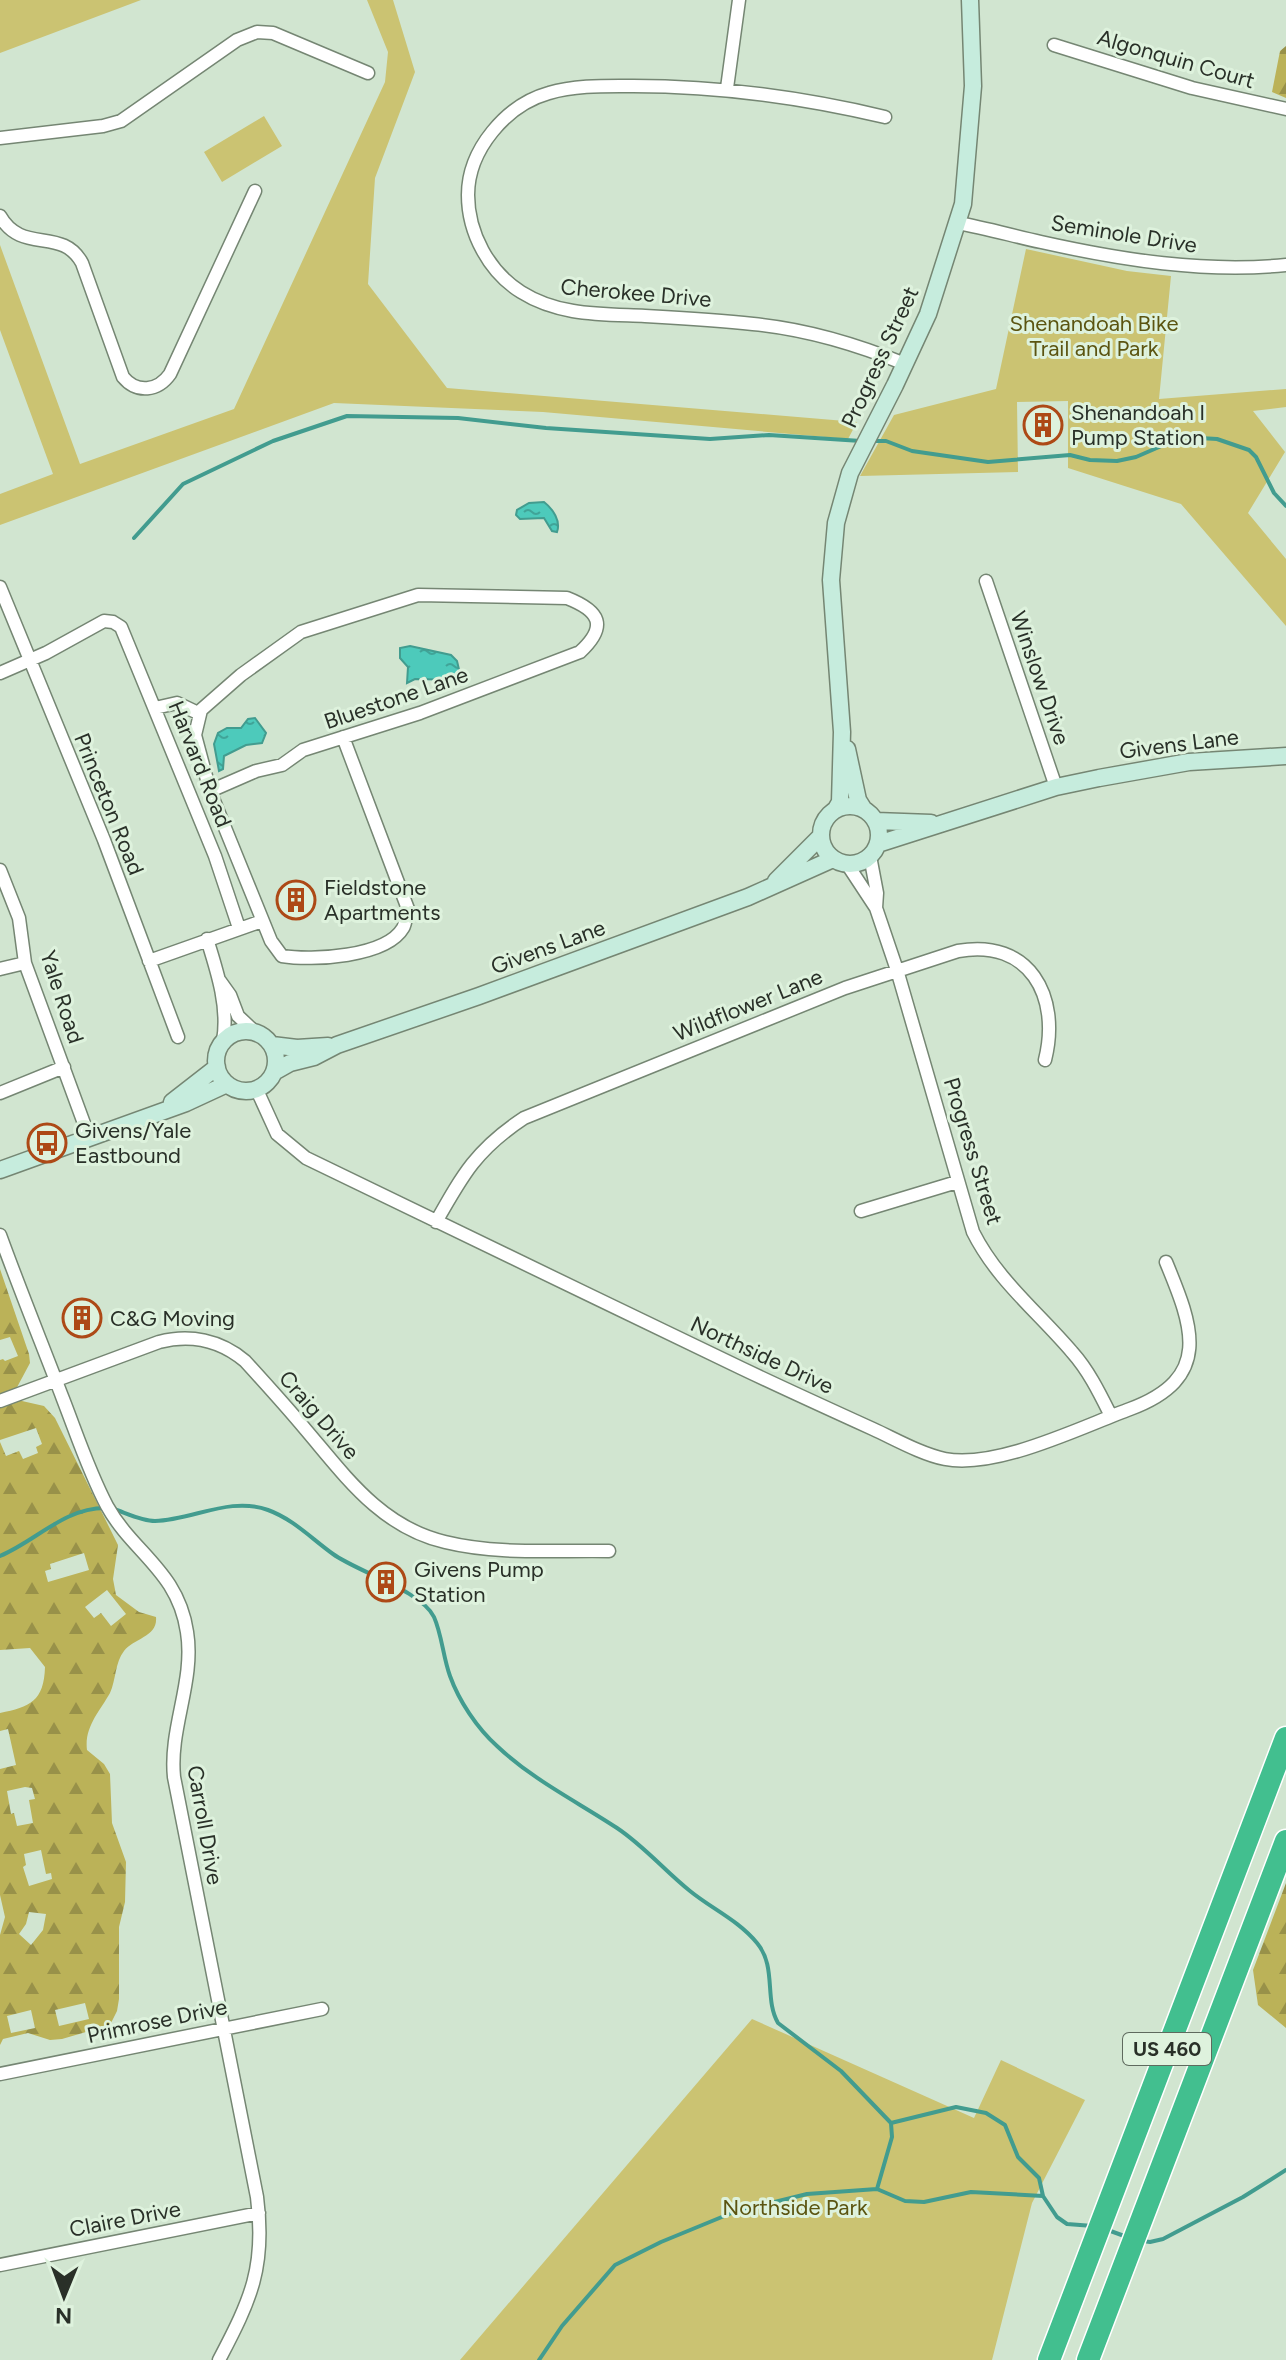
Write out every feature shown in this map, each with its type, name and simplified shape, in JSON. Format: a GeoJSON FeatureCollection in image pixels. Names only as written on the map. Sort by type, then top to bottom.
{"type":"FeatureCollection","features":[{"type":"Feature","properties":{"kind":"highway","name":"US 460"},"geometry":{"type":"LineString","coordinates":[[1049,2360],[1286,1738]]}},
{"type":"Feature","properties":{"kind":"highway","name":"US 460"},"geometry":{"type":"LineString","coordinates":[[1088,2360],[1286,1841]]}},
{"type":"Feature","properties":{"kind":"street"},"geometry":{"type":"LineString","coordinates":[[727,88],[739,0]]}},
{"type":"Feature","properties":{"kind":"street","name":"Progress Street"},"geometry":{"type":"LineString","coordinates":[[836,809],[840,802],[842,732],[831,592],[832,544],[840,503],[856,460],[928,314],[963,204],[973,86],[970,0]]}},
{"type":"Feature","properties":{"kind":"street"},"geometry":{"type":"LineString","coordinates":[[0,138],[103,126],[121,121],[237,40],[257,32],[278,35],[368,73]]}},
{"type":"Feature","properties":{"kind":"street","name":"Algonquin Court"},"geometry":{"type":"LineString","coordinates":[[1054,45],[1192,88],[1286,109]]}},
{"type":"Feature","properties":{"kind":"street","name":"Cherokee Drive"},"geometry":{"type":"LineString","coordinates":[[885,117],[727,88],[589,88],[553,92],[525,102],[500,123],[481,150],[469,181],[472,223],[487,259],[505,280],[521,292],[563,309],[789,329],[847,342],[905,364]]}},
{"type":"Feature","properties":{"kind":"street"},"geometry":{"type":"LineString","coordinates":[[0,216],[18,235],[34,241],[59,242],[75,251],[123,377],[129,385],[142,389],[155,388],[170,374],[255,191]]}},
{"type":"Feature","properties":{"kind":"street","name":"Seminole Drive"},"geometry":{"type":"LineString","coordinates":[[957,223],[1149,262],[1212,267],[1286,265]]}},
{"type":"Feature","properties":{"kind":"street","name":"Winslow Drive"},"geometry":{"type":"LineString","coordinates":[[986,581],[1056,787]]}},
{"type":"Feature","properties":{"kind":"street","name":"Princeton Road"},"geometry":{"type":"LineString","coordinates":[[0,587],[104,840],[178,1037]]}},
{"type":"Feature","properties":{"kind":"street","name":"Bluestone Lane"},"geometry":{"type":"LineString","coordinates":[[198,713],[241,675],[301,632],[418,595],[567,598],[586,606],[595,615],[598,626],[593,640],[580,652],[303,750],[282,765],[256,771],[210,791]]}},
{"type":"Feature","properties":{"kind":"street","name":"Harvard Road"},"geometry":{"type":"LineString","coordinates":[[29,661],[104,621],[113,622],[125,633],[219,867],[239,928]]}},
{"type":"Feature","properties":{"kind":"street"},"geometry":{"type":"LineString","coordinates":[[0,673],[29,661]]}},
{"type":"Feature","properties":{"kind":"street"},"geometry":{"type":"LineString","coordinates":[[155,708],[177,703],[198,713],[195,735],[210,791],[262,921],[282,956],[301,959],[346,955],[389,940],[403,928],[408,909],[343,737]]}},
{"type":"Feature","properties":{"kind":"street","name":"Progress Street"},"geometry":{"type":"LineString","coordinates":[[842,732],[858,800],[863,808]]}},
{"type":"Feature","properties":{"kind":"street","name":"Givens Lane"},"geometry":{"type":"LineString","coordinates":[[874,850],[941,823],[1056,787],[1189,762],[1286,756]]}},
{"type":"Feature","properties":{"kind":"street"},"geometry":{"type":"LineString","coordinates":[[845,806],[863,808],[876,821],[879,837],[874,850],[855,864],[840,861],[822,845],[824,820],[836,809],[845,806]]}},
{"type":"Feature","properties":{"kind":"street","name":"Givens Lane"},"geometry":{"type":"LineString","coordinates":[[876,821],[941,823]]}},
{"type":"Feature","properties":{"kind":"street","name":"Givens Lane"},"geometry":{"type":"LineString","coordinates":[[772,886],[821,836]]}},
{"type":"Feature","properties":{"kind":"street","name":"Progress Street"},"geometry":{"type":"LineString","coordinates":[[874,850],[876,908]]}},
{"type":"Feature","properties":{"kind":"street","name":"Progress Street"},"geometry":{"type":"LineString","coordinates":[[840,861],[876,908],[973,1232],[1005,1282],[1078,1360],[1096,1385],[1111,1416]]}},
{"type":"Feature","properties":{"kind":"street","name":"Givens Lane"},"geometry":{"type":"LineString","coordinates":[[274,1072],[337,1045],[493,991],[840,861]]}},
{"type":"Feature","properties":{"kind":"street","name":"Yale Road"},"geometry":{"type":"LineString","coordinates":[[0,870],[19,918],[25,963],[89,1137]]}},
{"type":"Feature","properties":{"kind":"street"},"geometry":{"type":"LineString","coordinates":[[149,961],[262,921]]}},
{"type":"Feature","properties":{"kind":"street"},"geometry":{"type":"LineString","coordinates":[[207,939],[220,981],[226,1028],[216,1057],[217,1067],[227,1084],[238,1089],[256,1088],[269,1080],[274,1072],[272,1045],[238,1016],[230,995],[220,981]]}},
{"type":"Feature","properties":{"kind":"street","name":"Wildflower Lane"},"geometry":{"type":"LineString","coordinates":[[436,1222],[480,1151],[524,1118],[845,988],[976,948],[997,951],[1016,959],[1031,972],[1045,1001],[1050,1036],[1045,1060]]}},
{"type":"Feature","properties":{"kind":"street"},"geometry":{"type":"LineString","coordinates":[[0,969],[25,963]]}},
{"type":"Feature","properties":{"kind":"street"},"geometry":{"type":"LineString","coordinates":[[223,1041],[241,1031],[256,1033]]}},
{"type":"Feature","properties":{"kind":"street","name":"Givens Lane"},"geometry":{"type":"LineString","coordinates":[[272,1045],[297,1048],[337,1045]]}},
{"type":"Feature","properties":{"kind":"street"},"geometry":{"type":"LineString","coordinates":[[0,1093],[64,1067]]}},
{"type":"Feature","properties":{"kind":"street"},"geometry":{"type":"LineString","coordinates":[[162,1110],[217,1067]]}},
{"type":"Feature","properties":{"kind":"street"},"geometry":{"type":"LineString","coordinates":[[0,1170],[186,1103],[227,1084]]}},
{"type":"Feature","properties":{"kind":"street","name":"Northside Drive"},"geometry":{"type":"LineString","coordinates":[[256,1088],[277,1134],[306,1158],[772,1383],[946,1459],[989,1457],[1046,1443],[1141,1405],[1170,1388],[1186,1363],[1191,1335],[1188,1318],[1166,1262]]}},
{"type":"Feature","properties":{"kind":"street"},"geometry":{"type":"LineString","coordinates":[[861,1211],[957,1182]]}},
{"type":"Feature","properties":{"kind":"street","name":"Carroll Drive"},"geometry":{"type":"LineString","coordinates":[[0,1235],[95,1482],[125,1532],[160,1569],[186,1625],[189,1655],[172,1758],[177,1797],[259,2213],[261,2238],[255,2282],[219,2360]]}},
{"type":"Feature","properties":{"kind":"street","name":"Craig Drive"},"geometry":{"type":"LineString","coordinates":[[0,1401],[165,1340],[191,1338],[214,1343],[245,1361],[358,1493],[407,1529],[460,1546],[609,1551]]}},
{"type":"Feature","properties":{"kind":"street","name":"Primrose Drive"},"geometry":{"type":"LineString","coordinates":[[0,2074],[322,2009]]}},
{"type":"Feature","properties":{"kind":"street","name":"Claire Drive"},"geometry":{"type":"LineString","coordinates":[[0,2265],[259,2213]]}},
{"type":"Feature","properties":{"kind":"green space"},"geometry":{"type":"Polygon","coordinates":[[[0,0],[141,0],[0,53],[0,0]]]}},
{"type":"Feature","properties":{"kind":"green space"},"geometry":{"type":"Polygon","coordinates":[[[367,0],[393,0],[415,72],[375,178],[368,284],[447,388],[857,422],[848,439],[543,412],[334,403],[0,525],[0,494],[53,474],[0,330],[0,245],[80,464],[234,409],[385,82],[388,52],[367,0]]]}},
{"type":"Feature","properties":{"kind":"green space"},"geometry":{"type":"Polygon","coordinates":[[[1286,46],[1286,98],[1272,92],[1280,51],[1286,46]]]}},
{"type":"Feature","properties":{"kind":"green space"},"geometry":{"type":"Polygon","coordinates":[[[264,116],[282,146],[222,182],[204,152],[264,116]]]}},
{"type":"Feature","properties":{"kind":"green space","name":"Shenandoah Bike Trail and Park"},"geometry":{"type":"Polygon","coordinates":[[[1026,249],[1127,271],[1171,276],[1159,399],[1286,389],[1286,407],[1253,411],[1285,452],[1248,513],[1286,559],[1286,626],[1181,504],[1068,468],[1068,401],[1017,402],[1018,472],[860,476],[894,415],[996,389],[1026,249]]]}},
{"type":"Feature","properties":{"kind":"green space"},"geometry":{"type":"Polygon","coordinates":[[[0,1269],[29,1354],[30,1363],[15,1391],[22,1401],[44,1406],[55,1418],[118,1545],[113,1579],[116,1595],[139,1612],[156,1617],[156,1624],[121,1655],[110,1693],[94,1720],[87,1742],[87,1750],[104,1764],[110,1774],[112,1823],[126,1862],[125,1902],[119,1927],[117,2011],[110,2025],[62,2039],[50,2040],[28,2033],[3,2039],[0,2045],[0,1935],[5,1917],[0,1895],[0,1769],[16,1765],[8,1729],[0,1731],[0,1713],[27,1705],[38,1695],[45,1667],[30,1648],[0,1650],[0,1442],[6,1456],[19,1451],[23,1459],[38,1453],[36,1447],[42,1444],[36,1428],[0,1440],[0,1360],[18,1356],[10,1337],[0,1340],[0,1269]],[[84,1553],[50,1564],[51,1569],[45,1571],[48,1582],[89,1570],[84,1553]],[[107,1590],[85,1607],[94,1618],[101,1613],[111,1626],[126,1614],[107,1590]],[[32,1788],[7,1791],[11,1814],[14,1813],[17,1826],[33,1823],[29,1800],[35,1799],[32,1788]],[[41,1850],[24,1854],[26,1865],[23,1867],[29,1886],[52,1879],[51,1873],[46,1874],[41,1850]],[[29,1912],[19,1934],[31,1945],[43,1930],[46,1914],[29,1912]],[[85,2003],[55,2010],[59,2026],[89,2019],[85,2003]],[[31,2010],[7,2016],[11,2033],[35,2028],[31,2010]]]}},
{"type":"Feature","properties":{"kind":"green space"},"geometry":{"type":"Polygon","coordinates":[[[1286,1883],[1286,2028],[1258,2005],[1253,1970],[1286,1883]]]}},
{"type":"Feature","properties":{"kind":"green space","name":"Northside Park"},"geometry":{"type":"Polygon","coordinates":[[[752,2019],[974,2118],[1001,2060],[1085,2100],[1032,2203],[992,2360],[460,2360],[752,2019]]]}},
{"type":"Feature","properties":{"kind":"water"},"geometry":{"type":"Polygon","coordinates":[[[544,502],[555,516],[557,532],[552,531],[544,518],[520,519],[516,515],[517,510],[529,503],[544,502]]]}},
{"type":"Feature","properties":{"kind":"water"},"geometry":{"type":"Polygon","coordinates":[[[410,646],[451,655],[457,661],[461,678],[415,679],[407,683],[408,667],[400,658],[400,648],[410,646]]]}},
{"type":"Feature","properties":{"kind":"water"},"geometry":{"type":"Polygon","coordinates":[[[255,718],[266,733],[262,743],[246,745],[224,756],[223,769],[219,771],[214,744],[218,733],[227,728],[241,728],[248,719],[255,718]]]}},
{"type":"Feature","properties":{"kind":"waterway"},"geometry":{"type":"LineString","coordinates":[[134,538],[183,484],[273,441],[347,416],[458,418],[546,428],[710,439],[769,435],[861,441]]}},
{"type":"Feature","properties":{"kind":"waterway"},"geometry":{"type":"LineString","coordinates":[[873,441],[886,441],[912,451],[988,462],[1070,455],[1090,460],[1117,461],[1136,457],[1182,437],[1217,439],[1249,450],[1256,457],[1274,493],[1286,506]]}},
{"type":"Feature","properties":{"kind":"waterway"},"geometry":{"type":"LineString","coordinates":[[114,1509],[155,1521],[226,1507],[254,1506],[268,1510],[294,1524],[343,1561],[403,1590],[427,1608],[437,1624],[458,1695],[482,1731],[540,1780],[627,1835],[690,1891],[733,1921],[757,1943],[767,1962],[772,2004],[778,2023],[841,2071],[891,2123],[892,2137],[877,2189]]}},
{"type":"Feature","properties":{"kind":"waterway"},"geometry":{"type":"LineString","coordinates":[[0,1556],[76,1513],[105,1508]]}},
{"type":"Feature","properties":{"kind":"waterway"},"geometry":{"type":"LineString","coordinates":[[891,2123],[956,2107],[986,2113],[1005,2125],[1018,2157],[1039,2178],[1043,2196],[1057,2217],[1067,2224],[1093,2226]]}},
{"type":"Feature","properties":{"kind":"waterway"},"geometry":{"type":"LineString","coordinates":[[1143,2241],[1163,2239],[1243,2197],[1286,2170]]}},
{"type":"Feature","properties":{"kind":"waterway"},"geometry":{"type":"LineString","coordinates":[[539,2360],[562,2326],[615,2265],[734,2212],[807,2194],[877,2189],[905,2201],[924,2202],[971,2192],[1043,2196]]}},
{"type":"Feature","properties":{"kind":"waterway"},"geometry":{"type":"LineString","coordinates":[[1105,2229],[1127,2237]]}},
{"type":"Feature","properties":{"kind":"place","name":"Shenandoah I Pump Station"},"geometry":{"type":"Point","coordinates":[1043,425]}},
{"type":"Feature","properties":{"kind":"place","name":"Fieldstone Apartments"},"geometry":{"type":"Point","coordinates":[296,900]}},
{"type":"Feature","properties":{"kind":"place","name":"Givens/Yale Eastbound"},"geometry":{"type":"Point","coordinates":[47,1143]}},
{"type":"Feature","properties":{"kind":"place","name":"C&G Moving"},"geometry":{"type":"Point","coordinates":[82,1318]}},
{"type":"Feature","properties":{"kind":"place","name":"Givens Pump Station"},"geometry":{"type":"Point","coordinates":[386,1582]}}]}
